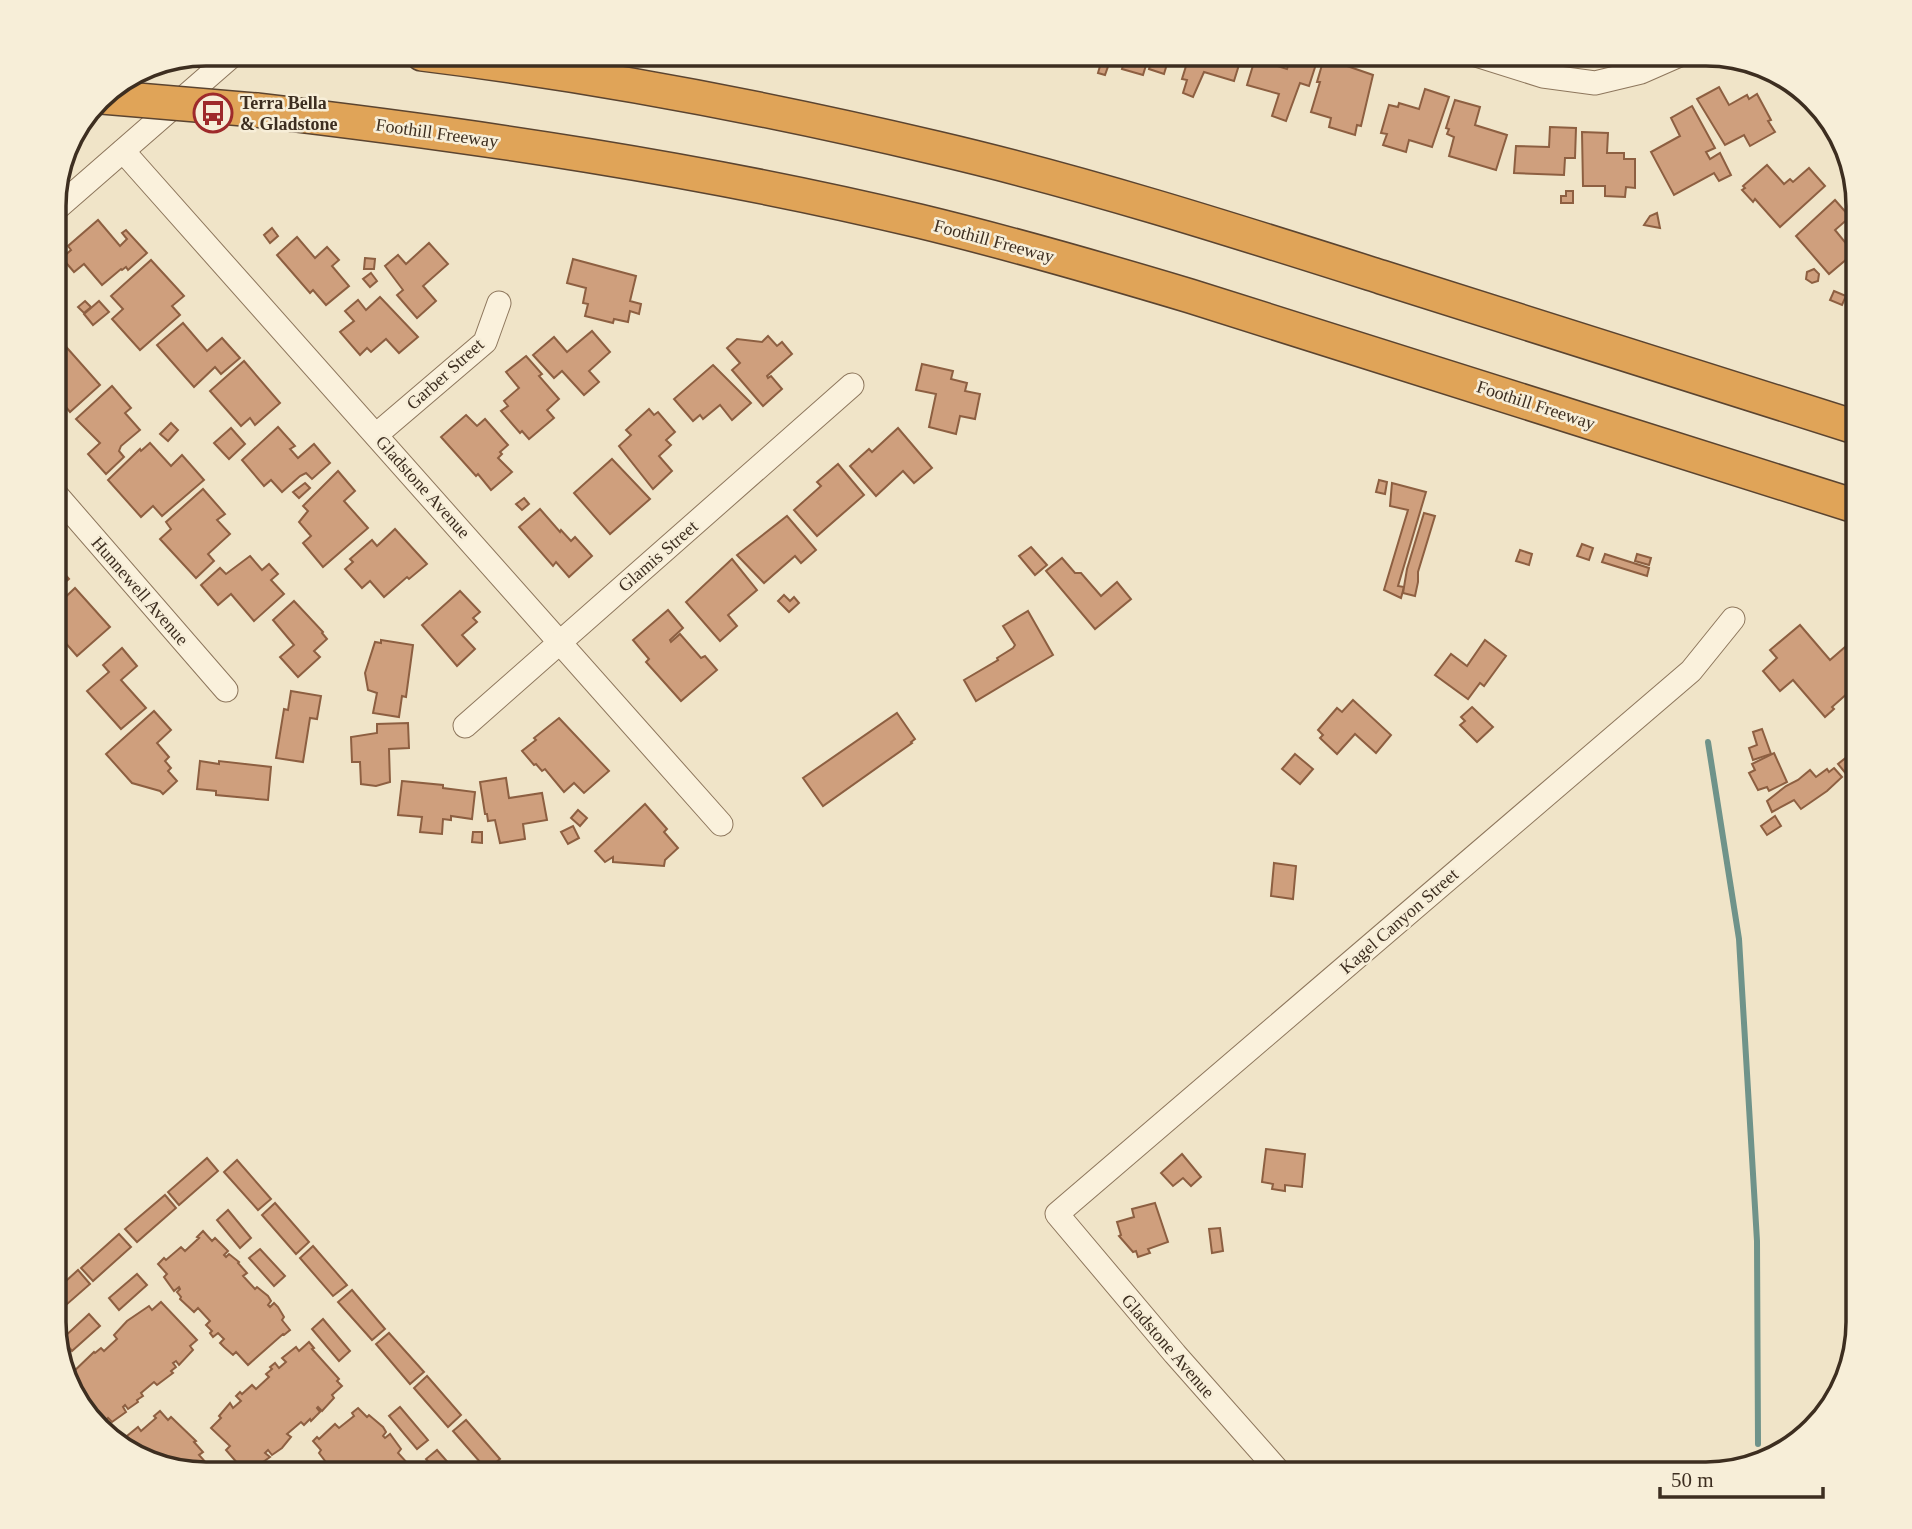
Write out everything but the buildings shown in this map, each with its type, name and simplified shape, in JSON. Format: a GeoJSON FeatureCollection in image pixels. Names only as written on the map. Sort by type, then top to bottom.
{"type":"FeatureCollection","features":[{"type":"Feature","properties":{"kind":"highway"},"geometry":{"type":"LineString","coordinates":[[509,67],[754,108],[937,148],[1031,172],[1212,224],[1846,424]]}},
{"type":"Feature","properties":{"kind":"highway","name":"Foothill Freeway"},"geometry":{"type":"LineString","coordinates":[[118,98],[256,110],[435,132],[648,165],[919,221],[1101,269],[1190,296],[1846,503]]}},
{"type":"Feature","properties":{"kind":"street"},"geometry":{"type":"LineString","coordinates":[[67,199],[219,67]]}},
{"type":"Feature","properties":{"kind":"street"},"geometry":{"type":"LineString","coordinates":[[1514,67],[1543,76],[1595,83],[1652,67]]}},
{"type":"Feature","properties":{"kind":"street","name":"Gladstone Avenue"},"geometry":{"type":"LineString","coordinates":[[123,150],[721,824]]}},
{"type":"Feature","properties":{"kind":"street","name":"Garber Street"},"geometry":{"type":"LineString","coordinates":[[376,435],[485,342],[499,303]]}},
{"type":"Feature","properties":{"kind":"street","name":"Glamis Street"},"geometry":{"type":"LineString","coordinates":[[465,726],[852,385]]}},
{"type":"Feature","properties":{"kind":"street","name":"Hunnewell Avenue"},"geometry":{"type":"LineString","coordinates":[[67,507],[226,690]]}},
{"type":"Feature","properties":{"kind":"street","name":"Kagel Canyon Street"},"geometry":{"type":"LineString","coordinates":[[1057,1214],[1691,671],[1733,618]]}},
{"type":"Feature","properties":{"kind":"street","name":"Gladstone Avenue"},"geometry":{"type":"LineString","coordinates":[[1057,1214],[1271,1462]]}},
{"type":"Feature","properties":{"kind":"waterway"},"geometry":{"type":"LineString","coordinates":[[1708,742],[1739,939],[1757,1241],[1758,1444]]}},
{"type":"Feature","properties":{"kind":"place","name":"Terra Bella & Gladstone"},"geometry":{"type":"Point","coordinates":[213,113]}}]}
